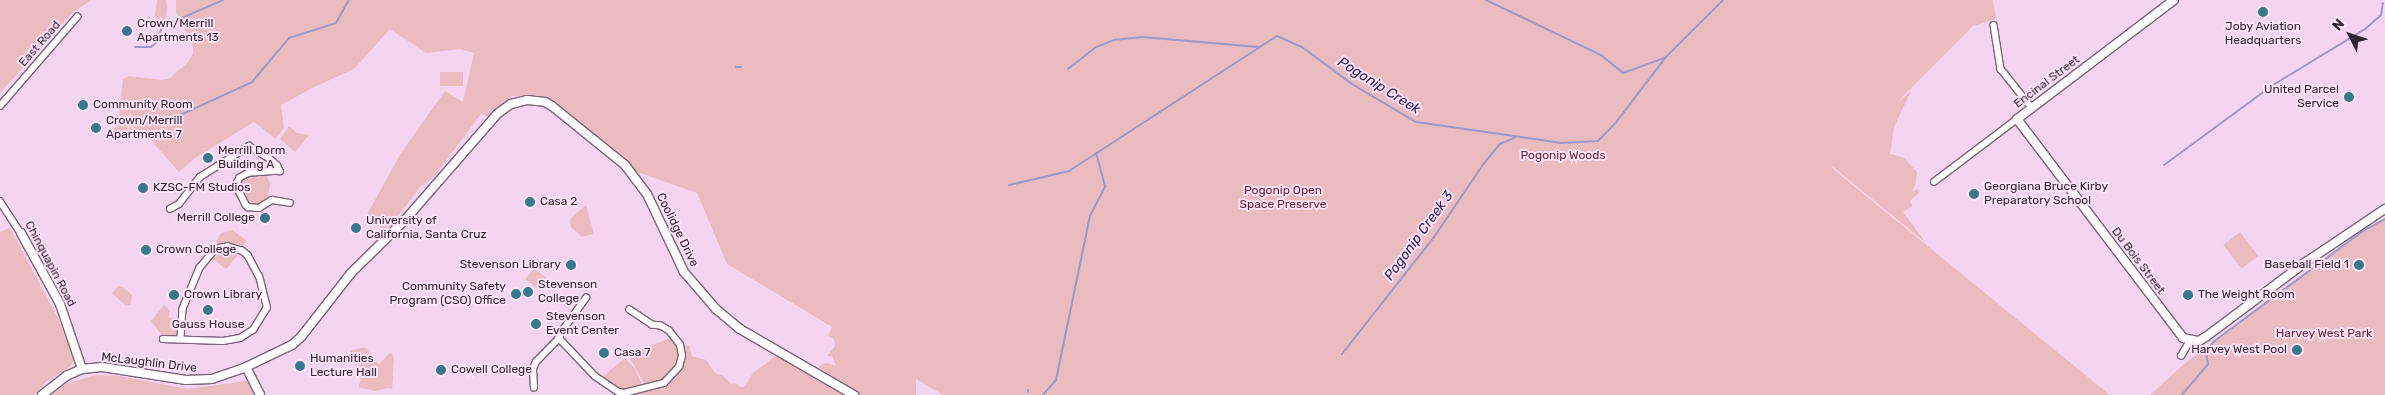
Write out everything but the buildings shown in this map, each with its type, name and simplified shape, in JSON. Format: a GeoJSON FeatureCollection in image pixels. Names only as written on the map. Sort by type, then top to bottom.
{"type":"FeatureCollection","features":[{"type":"Feature","properties":{"kind":"street","name":"Encinal Street"},"geometry":{"type":"LineString","coordinates":[[1934,182],[2174,0]]}},
{"type":"Feature","properties":{"kind":"street","name":"East Road"},"geometry":{"type":"LineString","coordinates":[[0,106],[77,17]]}},
{"type":"Feature","properties":{"kind":"street"},"geometry":{"type":"LineString","coordinates":[[1994,25],[2000,69],[2032,108]]}},
{"type":"Feature","properties":{"kind":"street","name":"McLaughlin Drive"},"geometry":{"type":"LineString","coordinates":[[42,395],[56,382],[82,369],[114,368],[195,381],[218,377],[246,368],[284,350],[301,337],[341,284],[405,220],[504,108],[518,101],[536,100]]}},
{"type":"Feature","properties":{"kind":"street","name":"Coolidge Drive"},"geometry":{"type":"LineString","coordinates":[[536,100],[545,102],[559,111],[625,164],[647,194],[684,272],[716,310],[740,329],[854,395]]}},
{"type":"Feature","properties":{"kind":"street","name":"Du Bois Street"},"geometry":{"type":"LineString","coordinates":[[2017,119],[2178,332],[2190,341]]}},
{"type":"Feature","properties":{"kind":"street"},"geometry":{"type":"LineString","coordinates":[[170,209],[179,204],[200,177],[246,147],[253,146],[277,165],[280,172],[244,175],[238,180],[238,189],[248,208],[259,208],[272,200],[290,203]]}},
{"type":"Feature","properties":{"kind":"street","name":"Chinquapin Road"},"geometry":{"type":"LineString","coordinates":[[0,201],[22,233],[60,304],[82,369]]}},
{"type":"Feature","properties":{"kind":"street"},"geometry":{"type":"LineString","coordinates":[[2181,356],[2190,341],[2199,341],[2207,336],[2306,262],[2385,209]]}},
{"type":"Feature","properties":{"kind":"street"},"geometry":{"type":"LineString","coordinates":[[163,339],[222,342],[240,338],[257,325],[267,308],[266,302],[260,277],[248,256],[242,251],[228,247],[216,250],[200,268],[183,309],[181,339]]}},
{"type":"Feature","properties":{"kind":"street"},"geometry":{"type":"LineString","coordinates":[[534,388],[533,366],[559,338],[586,298]]}},
{"type":"Feature","properties":{"kind":"street"},"geometry":{"type":"LineString","coordinates":[[559,338],[595,376],[619,392],[624,393],[664,383],[679,367],[682,356],[680,345],[669,331],[661,326],[652,325],[630,310]]}},
{"type":"Feature","properties":{"kind":"street"},"geometry":{"type":"LineString","coordinates":[[246,368],[260,395]]}},
{"type":"Feature","properties":{"kind":"shaded area","name":"University of California, Santa Cruz"},"geometry":{"type":"Polygon","coordinates":[[[0,0],[456,0],[547,28],[637,172],[697,193],[727,264],[943,395],[0,395],[0,0]]]}},
{"type":"Feature","properties":{"kind":"shaded area"},"geometry":{"type":"Polygon","coordinates":[[[1993,0],[2385,0],[2385,214],[2299,277],[2150,395],[2110,395],[1831,168],[1973,25],[1993,0]]]}},
{"type":"Feature","properties":{"kind":"green space"},"geometry":{"type":"Polygon","coordinates":[[[0,0],[91,0],[72,13],[0,93],[0,0]]]}},
{"type":"Feature","properties":{"kind":"green space"},"geometry":{"type":"Polygon","coordinates":[[[157,0],[166,0],[167,6],[166,23],[160,26],[155,15],[157,0]]]}},
{"type":"Feature","properties":{"kind":"green space","name":"Pogonip Woods"},"geometry":{"type":"Polygon","coordinates":[[[176,0],[1993,0],[1996,19],[1973,26],[1900,101],[1911,91],[1894,127],[1890,154],[1903,157],[1917,172],[1916,183],[1912,192],[1918,189],[1919,193],[1910,201],[1912,206],[1903,212],[1926,243],[1832,168],[2110,395],[943,395],[916,379],[916,395],[861,395],[818,367],[826,363],[836,366],[832,356],[827,356],[835,346],[834,339],[828,336],[832,327],[727,264],[697,193],[637,172],[624,157],[545,96],[512,96],[488,117],[481,114],[433,178],[421,186],[387,230],[364,220],[401,153],[445,91],[463,102],[474,53],[460,49],[426,53],[390,29],[354,69],[314,87],[281,105],[284,127],[276,139],[254,122],[195,158],[179,172],[142,130],[127,139],[113,132],[119,119],[123,79],[129,76],[162,80],[170,78],[188,62],[193,54],[193,46],[176,12],[176,0]]]}},
{"type":"Feature","properties":{"kind":"green space"},"geometry":{"type":"Polygon","coordinates":[[[440,72],[463,72],[463,86],[440,86],[440,72]]]}},
{"type":"Feature","properties":{"kind":"green space"},"geometry":{"type":"Polygon","coordinates":[[[289,126],[297,133],[309,135],[295,152],[280,139],[289,126]]]}},
{"type":"Feature","properties":{"kind":"green space"},"geometry":{"type":"Polygon","coordinates":[[[246,175],[267,176],[270,183],[268,199],[258,206],[248,204],[239,184],[246,175]]]}},
{"type":"Feature","properties":{"kind":"green space"},"geometry":{"type":"Polygon","coordinates":[[[586,205],[594,234],[582,237],[571,227],[570,222],[571,218],[586,205]]]}},
{"type":"Feature","properties":{"kind":"green space","name":"Harvey West Park"},"geometry":{"type":"Polygon","coordinates":[[[2385,218],[2385,395],[2150,395],[2183,365],[2299,277],[2385,218]]]}},
{"type":"Feature","properties":{"kind":"green space"},"geometry":{"type":"Polygon","coordinates":[[[10,228],[59,320],[74,359],[71,366],[46,382],[34,395],[0,395],[0,232],[10,228]]]}},
{"type":"Feature","properties":{"kind":"green space"},"geometry":{"type":"Polygon","coordinates":[[[232,230],[246,240],[242,249],[220,245],[216,242],[221,233],[232,230]]]}},
{"type":"Feature","properties":{"kind":"green space"},"geometry":{"type":"Polygon","coordinates":[[[2240,232],[2258,256],[2241,269],[2223,245],[2240,232]]]}},
{"type":"Feature","properties":{"kind":"green space"},"geometry":{"type":"Polygon","coordinates":[[[224,250],[236,251],[238,255],[226,269],[213,259],[224,250]]]}},
{"type":"Feature","properties":{"kind":"green space"},"geometry":{"type":"Polygon","coordinates":[[[534,269],[550,280],[540,291],[525,279],[534,269]]]}},
{"type":"Feature","properties":{"kind":"green space"},"geometry":{"type":"Polygon","coordinates":[[[118,286],[123,287],[132,295],[131,304],[126,306],[112,293],[118,286]]]}},
{"type":"Feature","properties":{"kind":"green space"},"geometry":{"type":"Polygon","coordinates":[[[164,305],[170,311],[168,317],[174,319],[179,327],[174,338],[164,338],[151,321],[164,305]]]}},
{"type":"Feature","properties":{"kind":"green space"},"geometry":{"type":"Polygon","coordinates":[[[672,337],[680,353],[678,366],[663,382],[645,385],[628,355],[672,337]]]}},
{"type":"Feature","properties":{"kind":"green space"},"geometry":{"type":"Polygon","coordinates":[[[689,345],[692,356],[706,360],[715,373],[723,376],[731,384],[736,383],[740,387],[744,387],[753,373],[777,355],[842,395],[635,395],[641,390],[661,387],[667,384],[680,368],[684,347],[689,345]]]}},
{"type":"Feature","properties":{"kind":"green space"},"geometry":{"type":"Polygon","coordinates":[[[367,348],[372,359],[379,364],[391,352],[394,359],[392,389],[375,391],[359,387],[361,376],[359,362],[355,357],[351,357],[350,351],[367,348]]]}},
{"type":"Feature","properties":{"kind":"green space"},"geometry":{"type":"Polygon","coordinates":[[[625,358],[636,370],[642,385],[623,391],[602,377],[625,358]]]}},
{"type":"Feature","properties":{"kind":"green space"},"geometry":{"type":"Polygon","coordinates":[[[96,375],[119,376],[188,389],[247,381],[255,395],[52,395],[66,384],[96,375]]]}},
{"type":"Feature","properties":{"kind":"waterway"},"geometry":{"type":"LineString","coordinates":[[135,47],[151,47],[156,43],[163,24],[173,22],[223,0]]}},
{"type":"Feature","properties":{"kind":"waterway"},"geometry":{"type":"LineString","coordinates":[[167,121],[252,82],[289,38],[336,23],[349,0]]}},
{"type":"Feature","properties":{"kind":"waterway"},"geometry":{"type":"LineString","coordinates":[[1486,0],[1601,55],[1623,73],[1664,58]]}},
{"type":"Feature","properties":{"kind":"waterway","name":"Pogonip Creek"},"geometry":{"type":"LineString","coordinates":[[1009,185],[1069,171],[1277,36],[1302,47],[1352,84],[1416,122],[1561,143],[1598,141],[1617,121],[1666,57],[1723,0]]}},
{"type":"Feature","properties":{"kind":"waterway"},"geometry":{"type":"LineString","coordinates":[[2164,165],[2273,85],[2365,29],[2381,15],[2383,3]]}},
{"type":"Feature","properties":{"kind":"waterway"},"geometry":{"type":"LineString","coordinates":[[1068,69],[1096,47],[1114,40],[1142,37],[1259,47]]}},
{"type":"Feature","properties":{"kind":"waterway"},"geometry":{"type":"LineString","coordinates":[[736,67],[741,67]]}},
{"type":"Feature","properties":{"kind":"waterway","name":"Pogonip Creek 3"},"geometry":{"type":"LineString","coordinates":[[1342,354],[1434,237],[1482,166],[1500,144],[1516,137]]}},
{"type":"Feature","properties":{"kind":"waterway"},"geometry":{"type":"LineString","coordinates":[[1043,395],[1056,380],[1090,216],[1105,186],[1096,153]]}},
{"type":"Feature","properties":{"kind":"waterway"},"geometry":{"type":"LineString","coordinates":[[2182,395],[2208,364],[2206,353],[2213,342],[2363,231],[2385,219]]}},
{"type":"Feature","properties":{"kind":"place","name":"Joby Aviation Headquarters"},"geometry":{"type":"Point","coordinates":[2263,12]}},
{"type":"Feature","properties":{"kind":"place","name":"Crown/Merrill Apartments 13"},"geometry":{"type":"Point","coordinates":[127,31]}},
{"type":"Feature","properties":{"kind":"place","name":"United Parcel Service"},"geometry":{"type":"Point","coordinates":[2349,97]}},
{"type":"Feature","properties":{"kind":"place","name":"Community Room"},"geometry":{"type":"Point","coordinates":[83,105]}},
{"type":"Feature","properties":{"kind":"place","name":"Crown/Merrill Apartments 7"},"geometry":{"type":"Point","coordinates":[96,128]}},
{"type":"Feature","properties":{"kind":"place","name":"Merrill Dorm Building A"},"geometry":{"type":"Point","coordinates":[208,158]}},
{"type":"Feature","properties":{"kind":"place","name":"KZSC-FM Studios"},"geometry":{"type":"Point","coordinates":[143,188]}},
{"type":"Feature","properties":{"kind":"place","name":"Georgiana Bruce Kirby Preparatory School"},"geometry":{"type":"Point","coordinates":[1974,194]}},
{"type":"Feature","properties":{"kind":"place","name":"Casa 2"},"geometry":{"type":"Point","coordinates":[530,202]}},
{"type":"Feature","properties":{"kind":"place","name":"Merrill College"},"geometry":{"type":"Point","coordinates":[265,218]}},
{"type":"Feature","properties":{"kind":"place","name":"University of California, Santa Cruz"},"geometry":{"type":"Point","coordinates":[356,228]}},
{"type":"Feature","properties":{"kind":"place","name":"Crown College"},"geometry":{"type":"Point","coordinates":[146,250]}},
{"type":"Feature","properties":{"kind":"place","name":"Stevenson Library"},"geometry":{"type":"Point","coordinates":[571,265]}},
{"type":"Feature","properties":{"kind":"place","name":"Baseball Field 1"},"geometry":{"type":"Point","coordinates":[2359,265]}},
{"type":"Feature","properties":{"kind":"place","name":"Stevenson College"},"geometry":{"type":"Point","coordinates":[528,292]}},
{"type":"Feature","properties":{"kind":"place","name":"Community Safety Program (CSO) Office"},"geometry":{"type":"Point","coordinates":[516,294]}},
{"type":"Feature","properties":{"kind":"place","name":"Crown Library"},"geometry":{"type":"Point","coordinates":[174,295]}},
{"type":"Feature","properties":{"kind":"place","name":"The Weight Room"},"geometry":{"type":"Point","coordinates":[2188,295]}},
{"type":"Feature","properties":{"kind":"place","name":"Gauss House"},"geometry":{"type":"Point","coordinates":[208,310]}},
{"type":"Feature","properties":{"kind":"place","name":"Stevenson Event Center"},"geometry":{"type":"Point","coordinates":[536,324]}},
{"type":"Feature","properties":{"kind":"place","name":"Harvey West Pool"},"geometry":{"type":"Point","coordinates":[2297,350]}},
{"type":"Feature","properties":{"kind":"place","name":"Casa 7"},"geometry":{"type":"Point","coordinates":[604,353]}},
{"type":"Feature","properties":{"kind":"place","name":"Humanities Lecture Hall"},"geometry":{"type":"Point","coordinates":[300,366]}},
{"type":"Feature","properties":{"kind":"place","name":"Cowell College"},"geometry":{"type":"Point","coordinates":[441,370]}},
{"type":"Feature","properties":{"kind":"park label","name":"Pogonip Open Space Preserve"},"geometry":{"type":"Point","coordinates":[1283,198]}}]}
